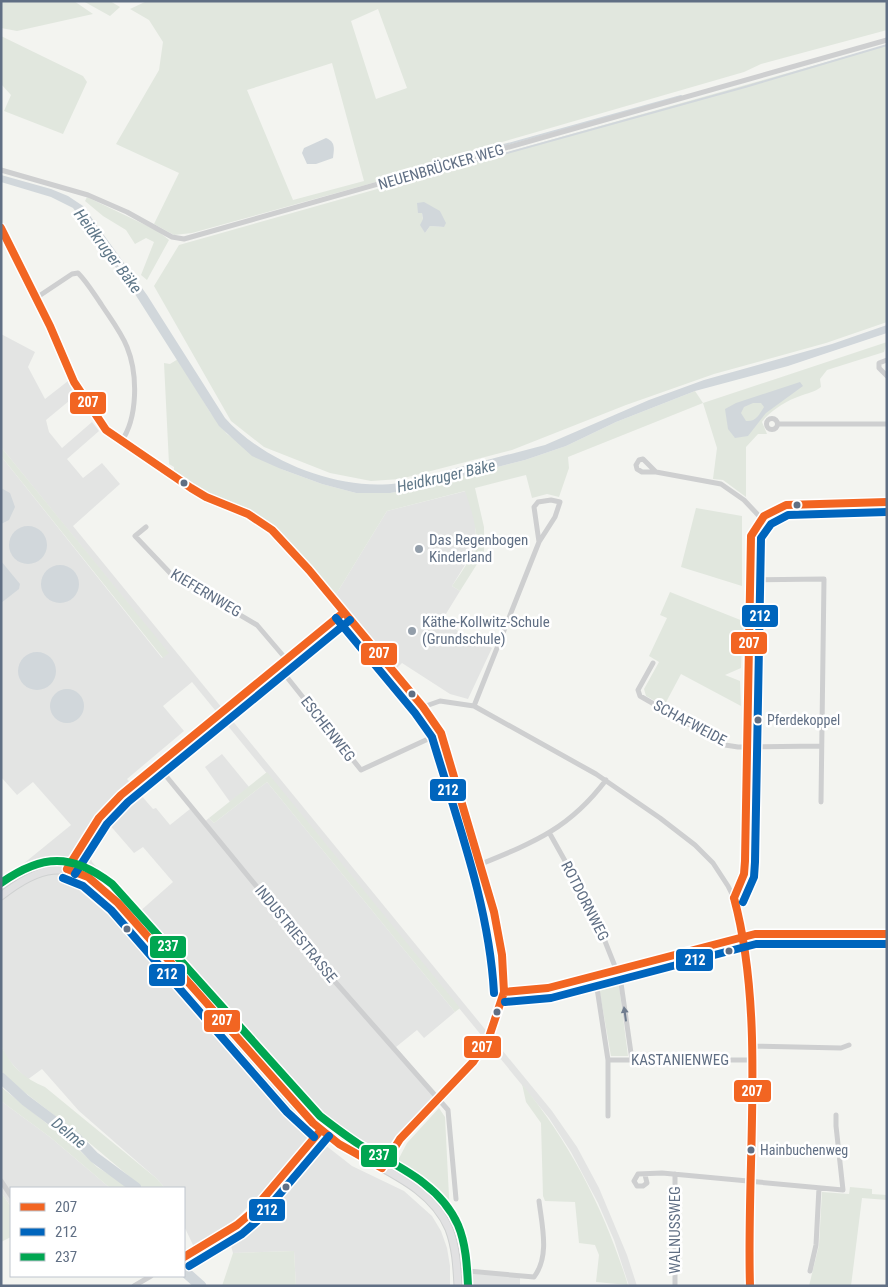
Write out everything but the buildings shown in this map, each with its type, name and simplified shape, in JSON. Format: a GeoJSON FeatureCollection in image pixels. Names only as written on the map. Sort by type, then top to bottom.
{"type":"FeatureCollection","features":[{"type":"Feature","properties":{"kind":"street","name":"NEUENBRÜCKER WEG"},"geometry":{"type":"LineString","coordinates":[[1,170],[88,195],[126,212],[172,237],[184,239],[887,40]]}},
{"type":"Feature","properties":{"kind":"street"},"geometry":{"type":"LineString","coordinates":[[1,228],[36,298],[74,382],[92,412],[106,430],[121,442],[206,497],[248,514],[266,525],[288,546],[344,612],[423,707],[440,733],[481,864],[498,930],[504,992],[493,1026],[483,1046],[463,1074],[400,1138],[382,1168]]}},
{"type":"Feature","properties":{"kind":"street"},"geometry":{"type":"LineString","coordinates":[[36,298],[72,274],[78,274],[120,334],[127,346],[132,364],[134,410],[128,432],[121,442]]}},
{"type":"Feature","properties":{"kind":"street"},"geometry":{"type":"LineString","coordinates":[[887,360],[880,363],[879,368],[887,376]]}},
{"type":"Feature","properties":{"kind":"street"},"geometry":{"type":"LineString","coordinates":[[778,424],[887,424]]}},
{"type":"Feature","properties":{"kind":"street"},"geometry":{"type":"LineString","coordinates":[[656,472],[721,484],[744,500],[761,518]]}},
{"type":"Feature","properties":{"kind":"street"},"geometry":{"type":"LineString","coordinates":[[474,706],[540,542],[555,517],[560,502],[551,500],[538,502],[534,507],[540,542]]}},
{"type":"Feature","properties":{"kind":"street"},"geometry":{"type":"LineString","coordinates":[[734,898],[745,868],[751,536],[761,518],[775,508],[786,504],[887,502]]}},
{"type":"Feature","properties":{"kind":"street","name":"KIEFERNWEG"},"geometry":{"type":"LineString","coordinates":[[146,526],[135,536],[164,568],[183,582],[257,625],[286,659]]}},
{"type":"Feature","properties":{"kind":"street"},"geometry":{"type":"LineString","coordinates":[[749,580],[824,579],[821,802]]}},
{"type":"Feature","properties":{"kind":"street"},"geometry":{"type":"LineString","coordinates":[[67,869],[82,842],[107,809],[157,765],[344,612]]}},
{"type":"Feature","properties":{"kind":"street","name":"SCHAFWEIDE"},"geometry":{"type":"LineString","coordinates":[[653,663],[638,690],[640,696],[725,744],[748,746]]}},
{"type":"Feature","properties":{"kind":"street","name":"ESCHENWEG"},"geometry":{"type":"LineString","coordinates":[[278,666],[361,770],[440,733]]}},
{"type":"Feature","properties":{"kind":"street"},"geometry":{"type":"LineString","coordinates":[[423,707],[440,702],[474,706],[606,780],[694,845],[713,864],[734,898],[745,937],[752,1046],[748,1181],[750,1286]]}},
{"type":"Feature","properties":{"kind":"street"},"geometry":{"type":"LineString","coordinates":[[748,746],[821,746]]}},
{"type":"Feature","properties":{"kind":"street","name":"INDUSTRIESTRASSE"},"geometry":{"type":"LineString","coordinates":[[157,765],[330,976],[448,1110],[456,1199]]}},
{"type":"Feature","properties":{"kind":"street"},"geometry":{"type":"LineString","coordinates":[[481,864],[550,834],[585,804],[606,780]]}},
{"type":"Feature","properties":{"kind":"street","name":"ROTDORNWEG"},"geometry":{"type":"LineString","coordinates":[[550,834],[593,911],[617,969],[632,1060]]}},
{"type":"Feature","properties":{"kind":"street"},"geometry":{"type":"LineString","coordinates":[[2,895],[36,874],[48,870],[67,869],[92,880],[118,902],[295,1104],[321,1130],[339,1144],[415,1187],[430,1200],[450,1230],[458,1286]]}},
{"type":"Feature","properties":{"kind":"street"},"geometry":{"type":"LineString","coordinates":[[504,992],[548,988],[755,934],[887,934]]}},
{"type":"Feature","properties":{"kind":"street"},"geometry":{"type":"LineString","coordinates":[[595,975],[608,1060],[608,1116]]}},
{"type":"Feature","properties":{"kind":"street"},"geometry":{"type":"LineString","coordinates":[[752,1046],[842,1048],[849,1045]]}},
{"type":"Feature","properties":{"kind":"street","name":"KASTANIENWEG"},"geometry":{"type":"LineString","coordinates":[[608,1060],[752,1060]]}},
{"type":"Feature","properties":{"kind":"street"},"geometry":{"type":"LineString","coordinates":[[645,1175],[675,1174],[843,1190],[836,1115]]}},
{"type":"Feature","properties":{"kind":"street"},"geometry":{"type":"LineString","coordinates":[[185,1256],[237,1225],[250,1214],[321,1130]]}},
{"type":"Feature","properties":{"kind":"street","name":"WALNUSSWEG"},"geometry":{"type":"LineString","coordinates":[[675,1174],[675,1286]]}},
{"type":"Feature","properties":{"kind":"street"},"geometry":{"type":"LineString","coordinates":[[1,1181],[10,1194]]}},
{"type":"Feature","properties":{"kind":"street"},"geometry":{"type":"LineString","coordinates":[[810,1271],[816,1245],[819,1188]]}},
{"type":"Feature","properties":{"kind":"street"},"geometry":{"type":"LineString","coordinates":[[457,1270],[534,1277],[541,1268],[544,1247],[539,1201]]}},
{"type":"Feature","properties":{"kind":"street"},"geometry":{"type":"LineString","coordinates":[[134,1286],[149,1277]]}},
{"type":"Feature","properties":{"kind":"shaded area"},"geometry":{"type":"Polygon","coordinates":[[[1,1],[74,1],[93,14],[17,31],[1,28],[1,1]]]}},
{"type":"Feature","properties":{"kind":"shaded area"},"geometry":{"type":"Polygon","coordinates":[[[83,1],[110,1],[120,7],[110,16],[83,1]]]}},
{"type":"Feature","properties":{"kind":"shaded area"},"geometry":{"type":"Polygon","coordinates":[[[147,1],[887,1],[887,30],[761,64],[744,72],[443,159],[434,166],[192,233],[174,235],[154,224],[179,173],[116,144],[159,70],[163,42],[149,20],[130,9],[147,1]],[[378,9],[351,21],[376,99],[407,88],[378,9]],[[332,63],[247,90],[293,200],[364,181],[332,63]]]}},
{"type":"Feature","properties":{"kind":"shaded area"},"geometry":{"type":"Polygon","coordinates":[[[1,36],[83,76],[87,82],[63,134],[4,111],[11,95],[1,84],[1,36]]]}},
{"type":"Feature","properties":{"kind":"shaded area"},"geometry":{"type":"Polygon","coordinates":[[[887,45],[887,322],[826,343],[714,374],[626,405],[512,450],[400,479],[371,481],[330,473],[264,447],[231,421],[154,286],[179,245],[887,45]],[[440,211],[422,213],[425,233],[430,226],[444,227],[440,211]]]}},
{"type":"Feature","properties":{"kind":"shaded area"},"geometry":{"type":"Polygon","coordinates":[[[87,197],[158,231],[169,240],[147,280],[141,275],[154,242],[146,238],[135,244],[126,230],[103,216],[85,201],[87,197]]]}},
{"type":"Feature","properties":{"kind":"shaded area"},"geometry":{"type":"Polygon","coordinates":[[[1,334],[35,352],[28,367],[45,399],[68,381],[75,396],[46,420],[49,432],[62,448],[92,422],[99,431],[67,459],[83,478],[102,463],[120,484],[73,526],[552,1111],[577,1147],[599,1188],[627,1255],[637,1286],[629,1286],[614,1240],[598,1203],[571,1152],[549,1118],[192,682],[163,706],[184,731],[127,779],[170,825],[190,809],[203,823],[209,818],[214,823],[267,782],[455,1012],[424,1038],[417,1030],[396,1047],[438,1096],[396,1142],[381,1169],[320,1131],[237,1218],[194,1247],[185,1228],[185,1187],[164,1187],[79,1111],[42,1069],[27,1080],[6,1057],[1,1045],[1,882],[71,825],[33,782],[17,795],[1,777],[1,456],[162,658],[168,653],[1,447],[1,334]],[[108,823],[95,842],[90,855],[92,862],[138,913],[173,882],[143,847],[134,853],[108,823]]]}},
{"type":"Feature","properties":{"kind":"shaded area"},"geometry":{"type":"Polygon","coordinates":[[[887,342],[884,352],[827,370],[820,379],[821,387],[786,402],[762,422],[767,434],[758,434],[746,447],[746,497],[723,480],[713,479],[717,448],[703,403],[887,342]]]}},
{"type":"Feature","properties":{"kind":"shaded area"},"geometry":{"type":"Polygon","coordinates":[[[178,359],[210,412],[227,434],[281,469],[322,484],[356,493],[390,493],[408,490],[525,460],[566,446],[616,422],[695,391],[703,403],[568,457],[569,468],[559,497],[547,494],[532,498],[526,475],[475,488],[484,527],[484,553],[460,591],[452,586],[469,561],[473,551],[476,531],[465,491],[387,511],[335,596],[274,527],[263,518],[211,494],[174,472],[174,467],[169,464],[164,363],[170,364],[178,359]]]}},
{"type":"Feature","properties":{"kind":"shaded area"},"geometry":{"type":"Polygon","coordinates":[[[1,447],[169,653],[163,658],[1,456],[1,447]]]}},
{"type":"Feature","properties":{"kind":"shaded area"},"geometry":{"type":"Polygon","coordinates":[[[466,491],[475,520],[476,547],[452,586],[460,591],[441,622],[492,648],[468,699],[450,694],[402,663],[397,668],[335,596],[387,511],[466,491]]]}},
{"type":"Feature","properties":{"kind":"shaded area"},"geometry":{"type":"Polygon","coordinates":[[[696,508],[742,516],[742,586],[681,567],[696,508]]]}},
{"type":"Feature","properties":{"kind":"shaded area"},"geometry":{"type":"Polygon","coordinates":[[[670,592],[743,621],[741,668],[725,675],[740,681],[741,706],[681,674],[664,706],[646,696],[644,689],[659,662],[649,656],[667,618],[660,615],[670,592]]]}},
{"type":"Feature","properties":{"kind":"shaded area"},"geometry":{"type":"Polygon","coordinates":[[[222,754],[249,787],[230,802],[205,767],[222,754]]]}},
{"type":"Feature","properties":{"kind":"shaded area"},"geometry":{"type":"Polygon","coordinates":[[[267,772],[460,1008],[455,1012],[267,782],[214,823],[209,818],[267,772]]]}},
{"type":"Feature","properties":{"kind":"shaded area"},"geometry":{"type":"Polygon","coordinates":[[[618,978],[628,1056],[611,1056],[598,982],[618,978]]]}},
{"type":"Feature","properties":{"kind":"shaded area"},"geometry":{"type":"Polygon","coordinates":[[[1,1045],[19,1071],[45,1087],[156,1178],[164,1187],[142,1187],[80,1135],[6,1078],[1,1071],[1,1045]]]}},
{"type":"Feature","properties":{"kind":"shaded area"},"geometry":{"type":"Polygon","coordinates":[[[522,1084],[556,1130],[585,1179],[609,1231],[628,1285],[596,1282],[599,1255],[595,1245],[579,1243],[575,1202],[545,1201],[543,1196],[541,1123],[526,1102],[522,1084]]]}},
{"type":"Feature","properties":{"kind":"shaded area"},"geometry":{"type":"Polygon","coordinates":[[[1,1087],[75,1146],[97,1167],[129,1187],[109,1187],[50,1137],[1,1101],[1,1087]]]}},
{"type":"Feature","properties":{"kind":"shaded area"},"geometry":{"type":"Polygon","coordinates":[[[1,1101],[50,1137],[109,1187],[10,1187],[10,1206],[1,1192],[1,1101]]]}},
{"type":"Feature","properties":{"kind":"shaded area"},"geometry":{"type":"Polygon","coordinates":[[[439,1108],[445,1117],[450,1216],[434,1193],[396,1164],[407,1143],[439,1108]]]}},
{"type":"Feature","properties":{"kind":"shaded area"},"geometry":{"type":"Polygon","coordinates":[[[320,1141],[352,1166],[404,1191],[432,1216],[441,1231],[447,1248],[450,1266],[450,1286],[296,1286],[294,1251],[233,1253],[229,1239],[247,1225],[320,1141]]]}},
{"type":"Feature","properties":{"kind":"shaded area"},"geometry":{"type":"Polygon","coordinates":[[[850,1187],[872,1189],[872,1194],[887,1195],[887,1200],[862,1198],[851,1286],[809,1286],[819,1245],[822,1192],[849,1194],[850,1187]]]}},
{"type":"Feature","properties":{"kind":"shaded area"},"geometry":{"type":"Polygon","coordinates":[[[1,1192],[10,1206],[10,1238],[1,1242],[1,1192]]]}},
{"type":"Feature","properties":{"kind":"shaded area"},"geometry":{"type":"Polygon","coordinates":[[[294,1251],[296,1286],[222,1286],[233,1253],[294,1251]]]}},
{"type":"Feature","properties":{"kind":"shaded area"},"geometry":{"type":"Polygon","coordinates":[[[462,1273],[520,1277],[520,1286],[464,1286],[462,1273]]]}},
{"type":"Feature","properties":{"kind":"water"},"geometry":{"type":"Polygon","coordinates":[[[326,138],[333,144],[333,158],[316,164],[307,164],[302,153],[304,148],[326,138]]]}},
{"type":"Feature","properties":{"kind":"water","name":"Heidkruger Bäke"},"geometry":{"type":"Polygon","coordinates":[[[1,175],[51,189],[68,196],[83,206],[147,295],[225,418],[241,434],[260,448],[282,460],[329,478],[353,483],[376,485],[399,483],[545,445],[649,400],[704,380],[832,344],[887,325],[887,333],[788,366],[695,391],[616,422],[566,446],[525,460],[408,490],[390,493],[356,493],[322,484],[252,456],[219,426],[135,294],[73,208],[51,197],[1,182],[1,175]]]}},
{"type":"Feature","properties":{"kind":"water"},"geometry":{"type":"Polygon","coordinates":[[[424,202],[440,211],[446,223],[444,227],[430,226],[425,233],[420,225],[423,219],[422,213],[418,213],[417,203],[424,202]]]}},
{"type":"Feature","properties":{"kind":"water"},"geometry":{"type":"Polygon","coordinates":[[[800,382],[803,386],[766,413],[748,436],[735,438],[728,429],[725,409],[736,403],[800,382]],[[753,403],[744,407],[741,413],[746,421],[755,419],[759,415],[764,407],[761,403],[753,403]]]}},
{"type":"Feature","properties":{"kind":"water"},"geometry":{"type":"Polygon","coordinates":[[[1,488],[10,493],[15,507],[9,520],[1,524],[1,488]]]}},
{"type":"Feature","properties":{"kind":"water"},"geometry":{"type":"Polygon","coordinates":[[[28,526],[41,532],[47,545],[41,558],[28,564],[15,558],[9,545],[15,532],[28,526]]]}},
{"type":"Feature","properties":{"kind":"water"},"geometry":{"type":"Polygon","coordinates":[[[1,561],[20,584],[19,589],[1,603],[1,561]]]}},
{"type":"Feature","properties":{"kind":"water"},"geometry":{"type":"Polygon","coordinates":[[[60,565],[73,571],[79,584],[73,597],[60,603],[47,597],[41,584],[47,571],[60,565]]]}},
{"type":"Feature","properties":{"kind":"water"},"geometry":{"type":"Polygon","coordinates":[[[37,652],[50,658],[56,671],[50,684],[37,690],[24,684],[18,671],[24,658],[37,652]]]}},
{"type":"Feature","properties":{"kind":"water"},"geometry":{"type":"Polygon","coordinates":[[[67,689],[79,694],[84,706],[79,718],[67,723],[55,718],[50,706],[55,694],[67,689]]]}},
{"type":"Feature","properties":{"kind":"waterway"},"geometry":{"type":"LineString","coordinates":[[457,167],[745,87],[887,45]]}},
{"type":"Feature","properties":{"kind":"waterway"},"geometry":{"type":"LineString","coordinates":[[450,160],[681,96]]}},
{"type":"Feature","properties":{"kind":"waterway","name":"Delme"},"geometry":{"type":"LineString","coordinates":[[1,1078],[25,1100],[77,1139],[94,1157],[135,1187]]}},
{"type":"Feature","properties":{"kind":"waterway","name":"Delme"},"geometry":{"type":"LineString","coordinates":[[185,1272],[201,1286]]}},
{"type":"Feature","properties":{"kind":"transit line","name":"207"},"geometry":{"type":"LineString","coordinates":[[1,228],[50,326],[74,382],[106,430],[191,488],[206,497],[248,514],[272,530],[309,570],[423,707],[441,733],[494,912],[502,955],[504,992],[489,1037],[473,1062],[400,1139],[382,1168]]}},
{"type":"Feature","properties":{"kind":"transit line","name":"207"},"geometry":{"type":"LineString","coordinates":[[734,898],[744,874],[745,861],[751,536],[764,516],[786,505],[887,502]]}},
{"type":"Feature","properties":{"kind":"transit line","name":"212"},"geometry":{"type":"LineString","coordinates":[[743,902],[754,877],[755,862],[761,538],[771,524],[788,515],[887,512]]}},
{"type":"Feature","properties":{"kind":"transit line","name":"207"},"geometry":{"type":"LineString","coordinates":[[67,869],[99,818],[121,795],[344,612]]}},
{"type":"Feature","properties":{"kind":"transit line","name":"212"},"geometry":{"type":"LineString","coordinates":[[336,618],[415,713],[432,737],[479,895],[491,960],[494,993]]}},
{"type":"Feature","properties":{"kind":"transit line","name":"212"},"geometry":{"type":"LineString","coordinates":[[75,874],[107,824],[128,802],[350,620]]}},
{"type":"Feature","properties":{"kind":"transit line","name":"237"},"geometry":{"type":"LineString","coordinates":[[1,883],[16,873],[30,867],[44,862],[57,861],[70,862],[84,867],[112,884],[320,1116],[360,1145],[403,1169],[429,1187],[440,1198],[450,1211],[461,1232],[466,1255],[468,1285]]}},
{"type":"Feature","properties":{"kind":"transit line","name":"207"},"geometry":{"type":"LineString","coordinates":[[67,869],[88,877],[118,903],[313,1123],[339,1144],[382,1168]]}},
{"type":"Feature","properties":{"kind":"transit line","name":"212"},"geometry":{"type":"LineString","coordinates":[[63,878],[83,886],[111,910],[287,1112],[314,1137]]}},
{"type":"Feature","properties":{"kind":"transit line","name":"207"},"geometry":{"type":"LineString","coordinates":[[734,898],[744,944],[752,1040],[750,1286]]}},
{"type":"Feature","properties":{"kind":"transit line","name":"207"},"geometry":{"type":"LineString","coordinates":[[504,992],[548,988],[755,934],[887,934]]}},
{"type":"Feature","properties":{"kind":"transit line","name":"212"},"geometry":{"type":"LineString","coordinates":[[505,1002],[551,998],[756,944],[887,944]]}},
{"type":"Feature","properties":{"kind":"transit line","name":"207"},"geometry":{"type":"LineString","coordinates":[[185,1256],[237,1225],[250,1214],[321,1130]]}},
{"type":"Feature","properties":{"kind":"transit line","name":"212"},"geometry":{"type":"LineString","coordinates":[[189,1266],[242,1234],[257,1221],[329,1136]]}},
{"type":"Feature","properties":{"kind":"place","name":"Das Regenbogen Kinderland"},"geometry":{"type":"Point","coordinates":[419,549]}},
{"type":"Feature","properties":{"kind":"place","name":"Käthe-Kollwitz-Schule (Grundschule)"},"geometry":{"type":"Point","coordinates":[412,631]}},
{"type":"Feature","properties":{"kind":"place","name":"Pferdekoppel"},"geometry":{"type":"Point","coordinates":[758,720]}},
{"type":"Feature","properties":{"kind":"place","name":"Hainbuchenweg"},"geometry":{"type":"Point","coordinates":[751,1150]}}]}
